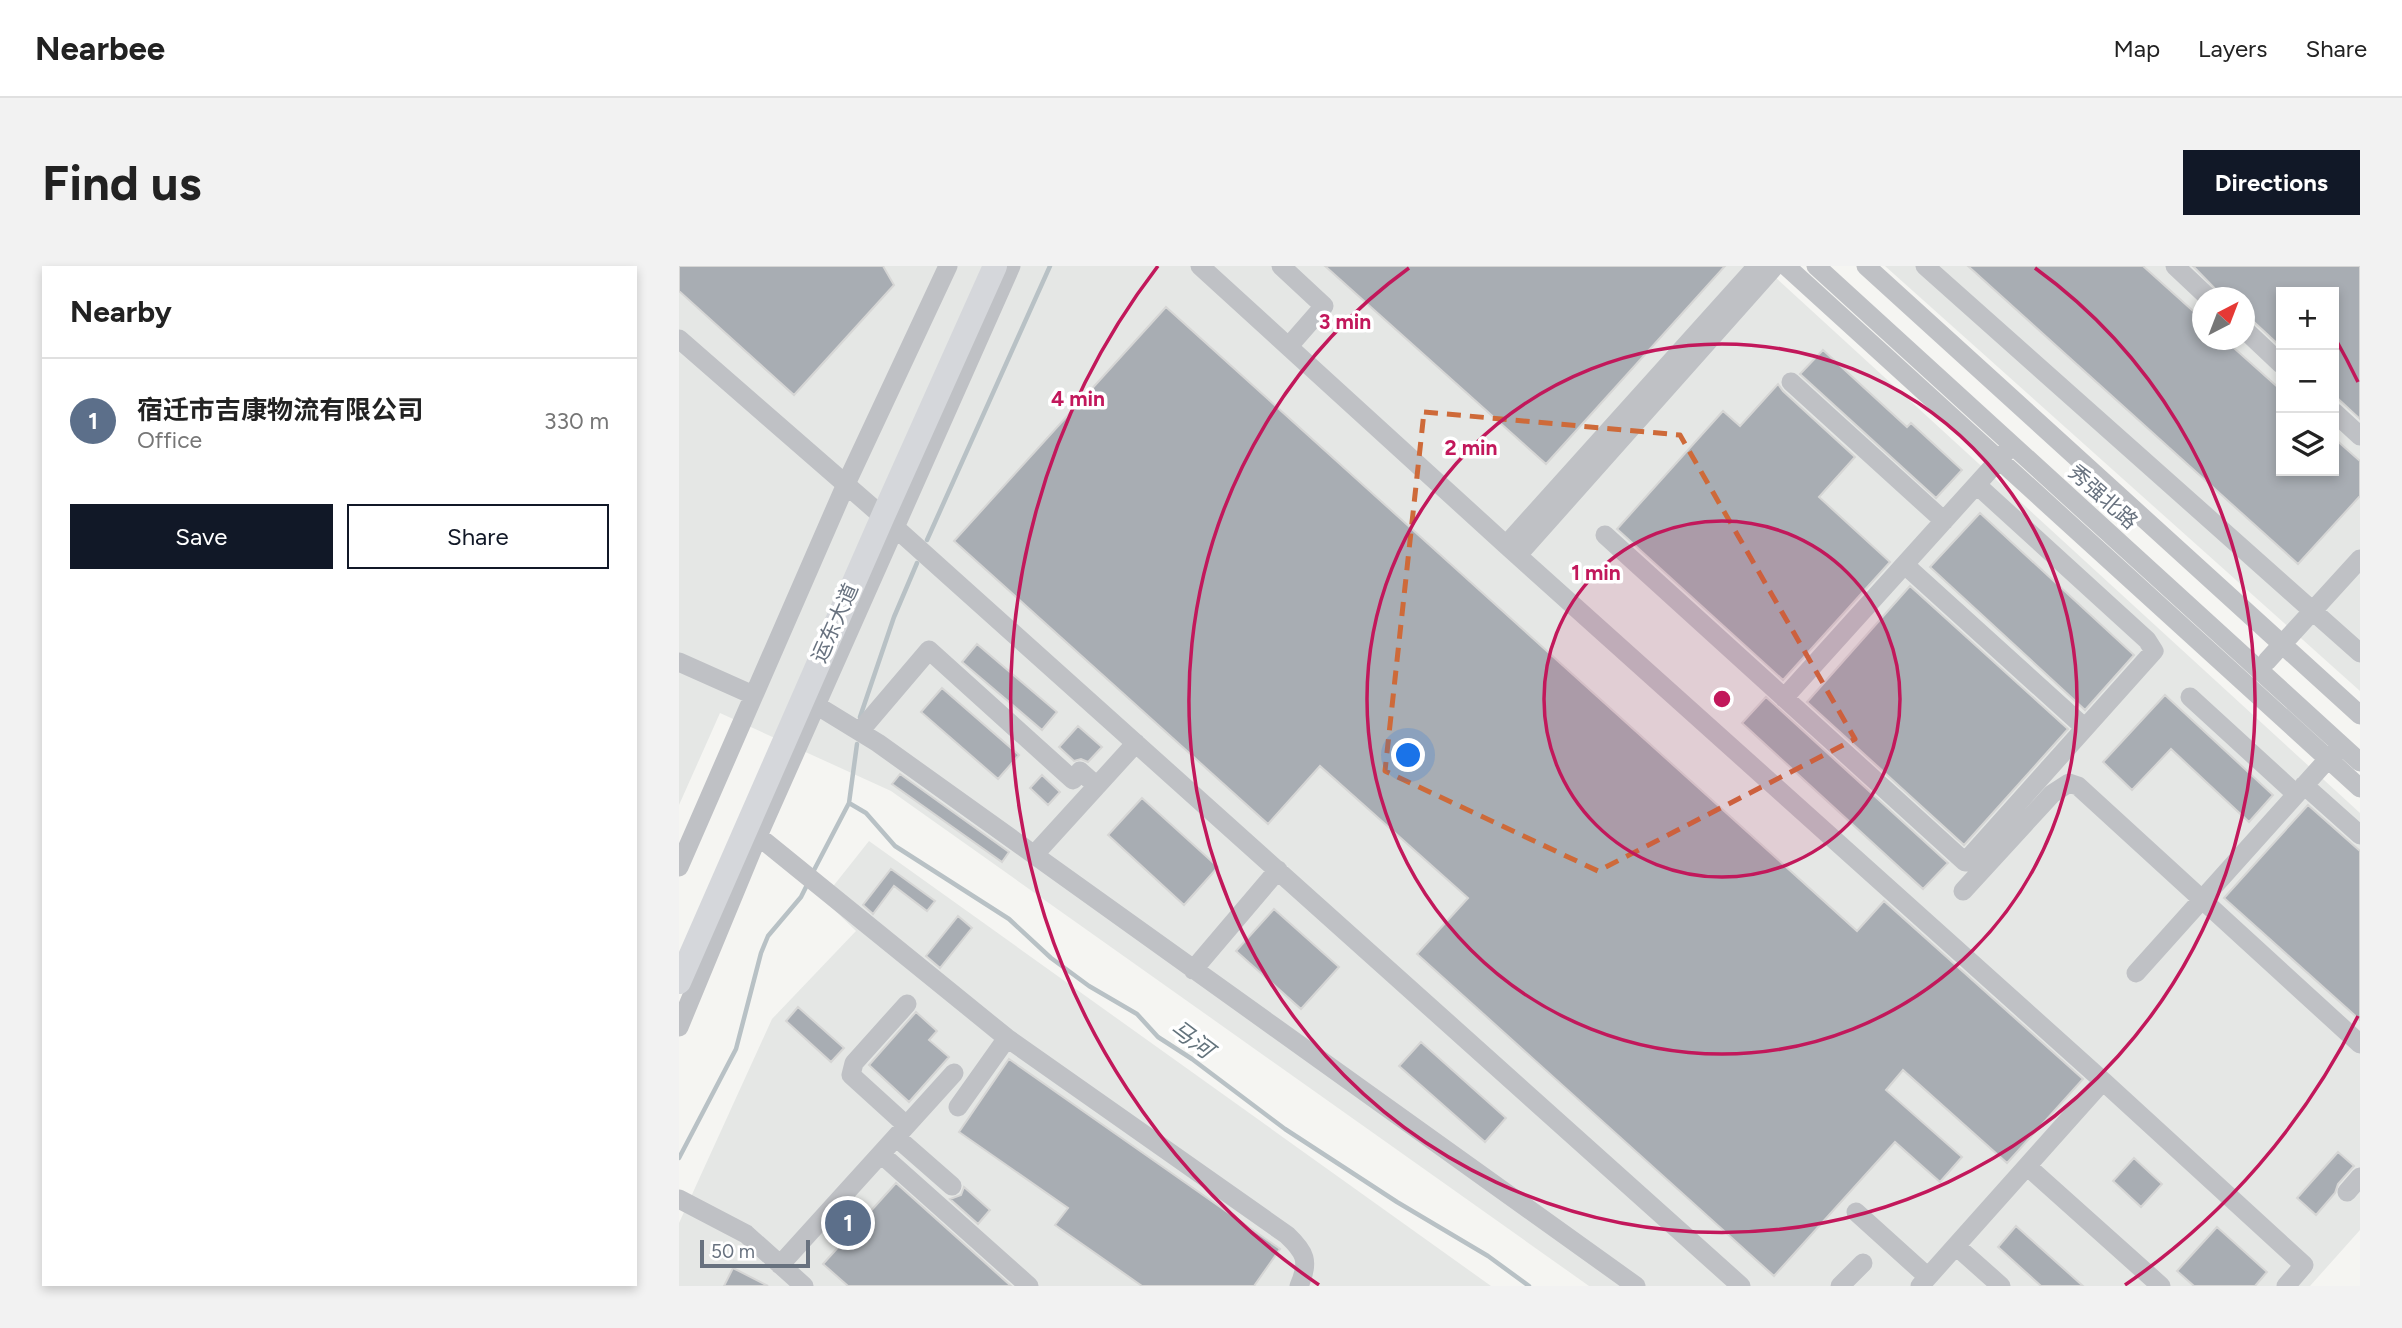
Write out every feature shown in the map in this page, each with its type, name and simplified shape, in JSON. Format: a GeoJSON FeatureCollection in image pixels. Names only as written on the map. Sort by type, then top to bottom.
{"type":"FeatureCollection","features":[{"type":"Feature","properties":{"kind":"main road","name":"运东大道"},"geometry":{"type":"LineString","coordinates":[[679,937],[883,517],[977,266]]}},
{"type":"Feature","properties":{"kind":"main road","name":"运东大道"},"geometry":{"type":"LineString","coordinates":[[679,982],[995,266]]}},
{"type":"Feature","properties":{"kind":"street"},"geometry":{"type":"LineString","coordinates":[[679,866],[846,484],[948,266]]}},
{"type":"Feature","properties":{"kind":"street"},"geometry":{"type":"LineString","coordinates":[[679,1027],[816,705],[883,517],[1011,266]]}},
{"type":"Feature","properties":{"kind":"street"},"geometry":{"type":"LineString","coordinates":[[1281,266],[1324,306],[1289,346]]}},
{"type":"Feature","properties":{"kind":"street"},"geometry":{"type":"LineString","coordinates":[[1512,550],[1757,266]]}},
{"type":"Feature","properties":{"kind":"street"},"geometry":{"type":"LineString","coordinates":[[1512,550],[1775,266]]}},
{"type":"Feature","properties":{"kind":"street"},"geometry":{"type":"LineString","coordinates":[[1786,266],[1999,460],[2344,746],[2360,788]]}},
{"type":"Feature","properties":{"kind":"street","name":"秀强北路"},"geometry":{"type":"LineString","coordinates":[[1816,266],[2267,661],[2344,746]]}},
{"type":"Feature","properties":{"kind":"street","name":"秀强北路"},"geometry":{"type":"LineString","coordinates":[[1834,266],[2016,441],[2360,762]]}},
{"type":"Feature","properties":{"kind":"street"},"geometry":{"type":"LineString","coordinates":[[1865,266],[2360,715]]}},
{"type":"Feature","properties":{"kind":"street"},"geometry":{"type":"LineString","coordinates":[[1925,266],[2360,653]]}},
{"type":"Feature","properties":{"kind":"street"},"geometry":{"type":"LineString","coordinates":[[2175,266],[2197,287]]}},
{"type":"Feature","properties":{"kind":"street"},"geometry":{"type":"LineString","coordinates":[[1209,269],[1512,550],[2304,1265],[2286,1286]]}},
{"type":"Feature","properties":{"kind":"street"},"geometry":{"type":"LineString","coordinates":[[2255,339],[2276,359]]}},
{"type":"Feature","properties":{"kind":"street"},"geometry":{"type":"LineString","coordinates":[[679,340],[846,484],[1741,1286]]}},
{"type":"Feature","properties":{"kind":"street"},"geometry":{"type":"LineString","coordinates":[[1791,382],[1944,521]]}},
{"type":"Feature","properties":{"kind":"street"},"geometry":{"type":"LineString","coordinates":[[2335,413],[2360,436]]}},
{"type":"Feature","properties":{"kind":"street"},"geometry":{"type":"LineString","coordinates":[[1784,698],[2016,441]]}},
{"type":"Feature","properties":{"kind":"street"},"geometry":{"type":"LineString","coordinates":[[1605,535],[1965,862],[2154,651],[2147,640],[1977,485]]}},
{"type":"Feature","properties":{"kind":"street"},"geometry":{"type":"LineString","coordinates":[[2267,661],[2360,559]]}},
{"type":"Feature","properties":{"kind":"street"},"geometry":{"type":"LineString","coordinates":[[1905,565],[2085,728]]}},
{"type":"Feature","properties":{"kind":"street"},"geometry":{"type":"LineString","coordinates":[[860,731],[929,650],[1073,780],[1080,771],[1097,786]]}},
{"type":"Feature","properties":{"kind":"street"},"geometry":{"type":"LineString","coordinates":[[679,662],[753,695]]}},
{"type":"Feature","properties":{"kind":"street"},"geometry":{"type":"LineString","coordinates":[[2190,697],[2300,789],[2360,835]]}},
{"type":"Feature","properties":{"kind":"street"},"geometry":{"type":"LineString","coordinates":[[816,705],[860,731],[1636,1286]]}},
{"type":"Feature","properties":{"kind":"street"},"geometry":{"type":"LineString","coordinates":[[1034,855],[1136,743]]}},
{"type":"Feature","properties":{"kind":"street"},"geometry":{"type":"LineString","coordinates":[[2136,973],[2300,789],[2344,746]]}},
{"type":"Feature","properties":{"kind":"street"},"geometry":{"type":"LineString","coordinates":[[1962,891],[2052,794],[2069,783],[2078,786],[2360,1044]]}},
{"type":"Feature","properties":{"kind":"street"},"geometry":{"type":"LineString","coordinates":[[758,836],[1006,1038],[1286,1235],[1301,1248],[1305,1261],[1299,1286]]}},
{"type":"Feature","properties":{"kind":"street"},"geometry":{"type":"LineString","coordinates":[[1193,970],[1278,870]]}},
{"type":"Feature","properties":{"kind":"street"},"geometry":{"type":"LineString","coordinates":[[907,1004],[854,1063],[851,1075],[952,1186]]}},
{"type":"Feature","properties":{"kind":"street"},"geometry":{"type":"LineString","coordinates":[[958,1108],[1006,1038]]}},
{"type":"Feature","properties":{"kind":"street"},"geometry":{"type":"LineString","coordinates":[[781,1265],[954,1073]]}},
{"type":"Feature","properties":{"kind":"street"},"geometry":{"type":"LineString","coordinates":[[1856,1212],[1924,1282],[2103,1081]]}},
{"type":"Feature","properties":{"kind":"street"},"geometry":{"type":"LineString","coordinates":[[881,1154],[1028,1286]]}},
{"type":"Feature","properties":{"kind":"street"},"geometry":{"type":"LineString","coordinates":[[2027,1166],[2161,1286]]}},
{"type":"Feature","properties":{"kind":"street"},"geometry":{"type":"LineString","coordinates":[[679,1199],[746,1234],[804,1286]]}},
{"type":"Feature","properties":{"kind":"street"},"geometry":{"type":"LineString","coordinates":[[1956,1246],[2001,1286]]}},
{"type":"Feature","properties":{"kind":"street"},"geometry":{"type":"LineString","coordinates":[[1840,1286],[1863,1263]]}},
{"type":"Feature","properties":{"kind":"highlighted area"},"geometry":{"type":"Polygon","coordinates":[[[1424,412],[1680,435],[1855,739],[1598,871],[1385,771],[1424,412]]]}},
{"type":"Feature","properties":{"kind":"shaded area"},"geometry":{"type":"Polygon","coordinates":[[[679,266],[1763,266],[2360,813],[2360,1230],[2310,1286],[1589,1286],[891,791],[720,713],[679,805],[679,266]]]}},
{"type":"Feature","properties":{"kind":"shaded area"},"geometry":{"type":"Polygon","coordinates":[[[1885,266],[2360,266],[2360,691],[1885,266]]]}},
{"type":"Feature","properties":{"kind":"shaded area"},"geometry":{"type":"Polygon","coordinates":[[[869,841],[1491,1286],[679,1286],[679,1223],[772,1019],[856,931],[823,899],[869,841]]]}},
{"type":"Feature","properties":{"kind":"building"},"geometry":{"type":"Polygon","coordinates":[[[679,266],[883,266],[894,285],[794,395],[679,291],[679,266]]]}},
{"type":"Feature","properties":{"kind":"building"},"geometry":{"type":"Polygon","coordinates":[[[1325,266],[1725,266],[1546,464],[1325,266]]]}},
{"type":"Feature","properties":{"kind":"building"},"geometry":{"type":"Polygon","coordinates":[[[1968,266],[2143,266],[2192,310],[2192,350],[2236,350],[2276,386],[2276,476],[2339,476],[2339,442],[2360,461],[2360,496],[2298,564],[1968,266]]]}},
{"type":"Feature","properties":{"kind":"building"},"geometry":{"type":"Polygon","coordinates":[[[2193,266],[2360,266],[2360,419],[2339,400],[2339,287],[2276,287],[2276,342],[2255,323],[2255,287],[2213,287],[2193,266]]]}},
{"type":"Feature","properties":{"kind":"building"},"geometry":{"type":"Polygon","coordinates":[[[1166,307],[1857,931],[1884,901],[2083,1079],[2007,1163],[1903,1070],[1886,1090],[1962,1157],[1940,1182],[1895,1142],[1774,1276],[1417,954],[1468,898],[1320,766],[1268,824],[954,541],[1166,307]]]}},
{"type":"Feature","properties":{"kind":"building"},"geometry":{"type":"Polygon","coordinates":[[[1823,350],[1907,427],[1911,423],[1962,470],[1936,498],[1800,374],[1823,350]]]}},
{"type":"Feature","properties":{"kind":"building"},"geometry":{"type":"Polygon","coordinates":[[[1778,384],[1855,457],[1819,497],[1890,562],[1783,680],[1617,529],[1723,411],[1740,426],[1778,384]]]}},
{"type":"Feature","properties":{"kind":"building"},"geometry":{"type":"Polygon","coordinates":[[[1980,513],[2134,655],[2085,710],[1930,567],[1980,513]]]}},
{"type":"Feature","properties":{"kind":"building"},"geometry":{"type":"Polygon","coordinates":[[[1910,586],[2068,729],[1964,845],[1807,702],[1910,586]]]}},
{"type":"Feature","properties":{"kind":"building"},"geometry":{"type":"Polygon","coordinates":[[[977,644],[1057,712],[1042,730],[962,662],[977,644]]]}},
{"type":"Feature","properties":{"kind":"building"},"geometry":{"type":"Polygon","coordinates":[[[942,688],[1019,755],[998,779],[921,712],[942,688]]]}},
{"type":"Feature","properties":{"kind":"building"},"geometry":{"type":"Polygon","coordinates":[[[2165,695],[2273,795],[2249,822],[2171,749],[2132,790],[2103,762],[2165,695]]]}},
{"type":"Feature","properties":{"kind":"building"},"geometry":{"type":"Polygon","coordinates":[[[1766,697],[1948,863],[1923,889],[1742,723],[1766,697]]]}},
{"type":"Feature","properties":{"kind":"building"},"geometry":{"type":"Polygon","coordinates":[[[1078,726],[1102,747],[1088,762],[1081,759],[1074,761],[1059,747],[1078,726]]]}},
{"type":"Feature","properties":{"kind":"building"},"geometry":{"type":"Polygon","coordinates":[[[900,774],[1009,852],[1002,862],[892,784],[900,774]]]}},
{"type":"Feature","properties":{"kind":"building"},"geometry":{"type":"Polygon","coordinates":[[[1042,775],[1060,792],[1048,805],[1030,788],[1042,775]]]}},
{"type":"Feature","properties":{"kind":"building"},"geometry":{"type":"Polygon","coordinates":[[[1142,798],[1218,867],[1184,905],[1108,835],[1142,798]]]}},
{"type":"Feature","properties":{"kind":"building"},"geometry":{"type":"Polygon","coordinates":[[[2308,805],[2360,851],[2360,1020],[2224,898],[2308,805]]]}},
{"type":"Feature","properties":{"kind":"building"},"geometry":{"type":"Polygon","coordinates":[[[891,869],[935,901],[927,911],[894,886],[873,914],[863,905],[891,869]]]}},
{"type":"Feature","properties":{"kind":"building"},"geometry":{"type":"Polygon","coordinates":[[[1274,909],[1339,967],[1301,1009],[1236,951],[1274,909]]]}},
{"type":"Feature","properties":{"kind":"building"},"geometry":{"type":"Polygon","coordinates":[[[958,916],[972,928],[940,968],[926,956],[958,916]]]}},
{"type":"Feature","properties":{"kind":"building"},"geometry":{"type":"Polygon","coordinates":[[[798,1007],[844,1048],[831,1062],[786,1021],[798,1007]]]}},
{"type":"Feature","properties":{"kind":"building"},"geometry":{"type":"Polygon","coordinates":[[[916,1012],[937,1031],[929,1040],[949,1057],[909,1102],[869,1065],[916,1012]]]}},
{"type":"Feature","properties":{"kind":"building"},"geometry":{"type":"Polygon","coordinates":[[[1421,1042],[1506,1118],[1485,1142],[1399,1066],[1421,1042]]]}},
{"type":"Feature","properties":{"kind":"building"},"geometry":{"type":"Polygon","coordinates":[[[1009,1059],[1280,1249],[1254,1286],[1142,1286],[1055,1225],[1068,1208],[959,1132],[1009,1059]]]}},
{"type":"Feature","properties":{"kind":"building"},"geometry":{"type":"Polygon","coordinates":[[[2338,1152],[2354,1166],[2316,1215],[2297,1198],[2338,1152]]]}},
{"type":"Feature","properties":{"kind":"building"},"geometry":{"type":"Polygon","coordinates":[[[2134,1158],[2162,1184],[2141,1207],[2113,1181],[2134,1158]]]}},
{"type":"Feature","properties":{"kind":"building"},"geometry":{"type":"Polygon","coordinates":[[[896,1183],[1011,1286],[848,1286],[823,1264],[896,1183]]]}},
{"type":"Feature","properties":{"kind":"building"},"geometry":{"type":"Polygon","coordinates":[[[964,1187],[990,1210],[978,1224],[950,1199],[961,1195],[964,1187]]]}},
{"type":"Feature","properties":{"kind":"building"},"geometry":{"type":"Polygon","coordinates":[[[2016,1226],[2083,1286],[2041,1286],[1998,1247],[2016,1226]]]}},
{"type":"Feature","properties":{"kind":"building"},"geometry":{"type":"Polygon","coordinates":[[[2217,1227],[2267,1272],[2255,1286],[2194,1286],[2177,1271],[2217,1227]]]}},
{"type":"Feature","properties":{"kind":"building"},"geometry":{"type":"Polygon","coordinates":[[[733,1268],[768,1286],[724,1286],[733,1268]]]}},
{"type":"Feature","properties":{"kind":"waterway"},"geometry":{"type":"LineString","coordinates":[[927,540],[1050,266]]}},
{"type":"Feature","properties":{"kind":"waterway"},"geometry":{"type":"LineString","coordinates":[[860,717],[894,617],[917,563]]}},
{"type":"Feature","properties":{"kind":"waterway"},"geometry":{"type":"LineString","coordinates":[[813,872],[849,803],[857,744]]}},
{"type":"Feature","properties":{"kind":"waterway","name":"马河"},"geometry":{"type":"LineString","coordinates":[[849,803],[866,813],[895,846],[1009,919],[1051,958],[1089,986],[1137,1014],[1158,1037],[1192,1059],[1285,1129],[1397,1202],[1488,1256],[1529,1286]]}},
{"type":"Feature","properties":{"kind":"waterway"},"geometry":{"type":"LineString","coordinates":[[679,1158],[736,1049],[761,953],[768,936],[801,897],[808,883]]}},
{"type":"Feature","properties":{"kind":"place","name":"宿迁市吉康物流有限公司"},"geometry":{"type":"Point","coordinates":[848,1223]}}]}
